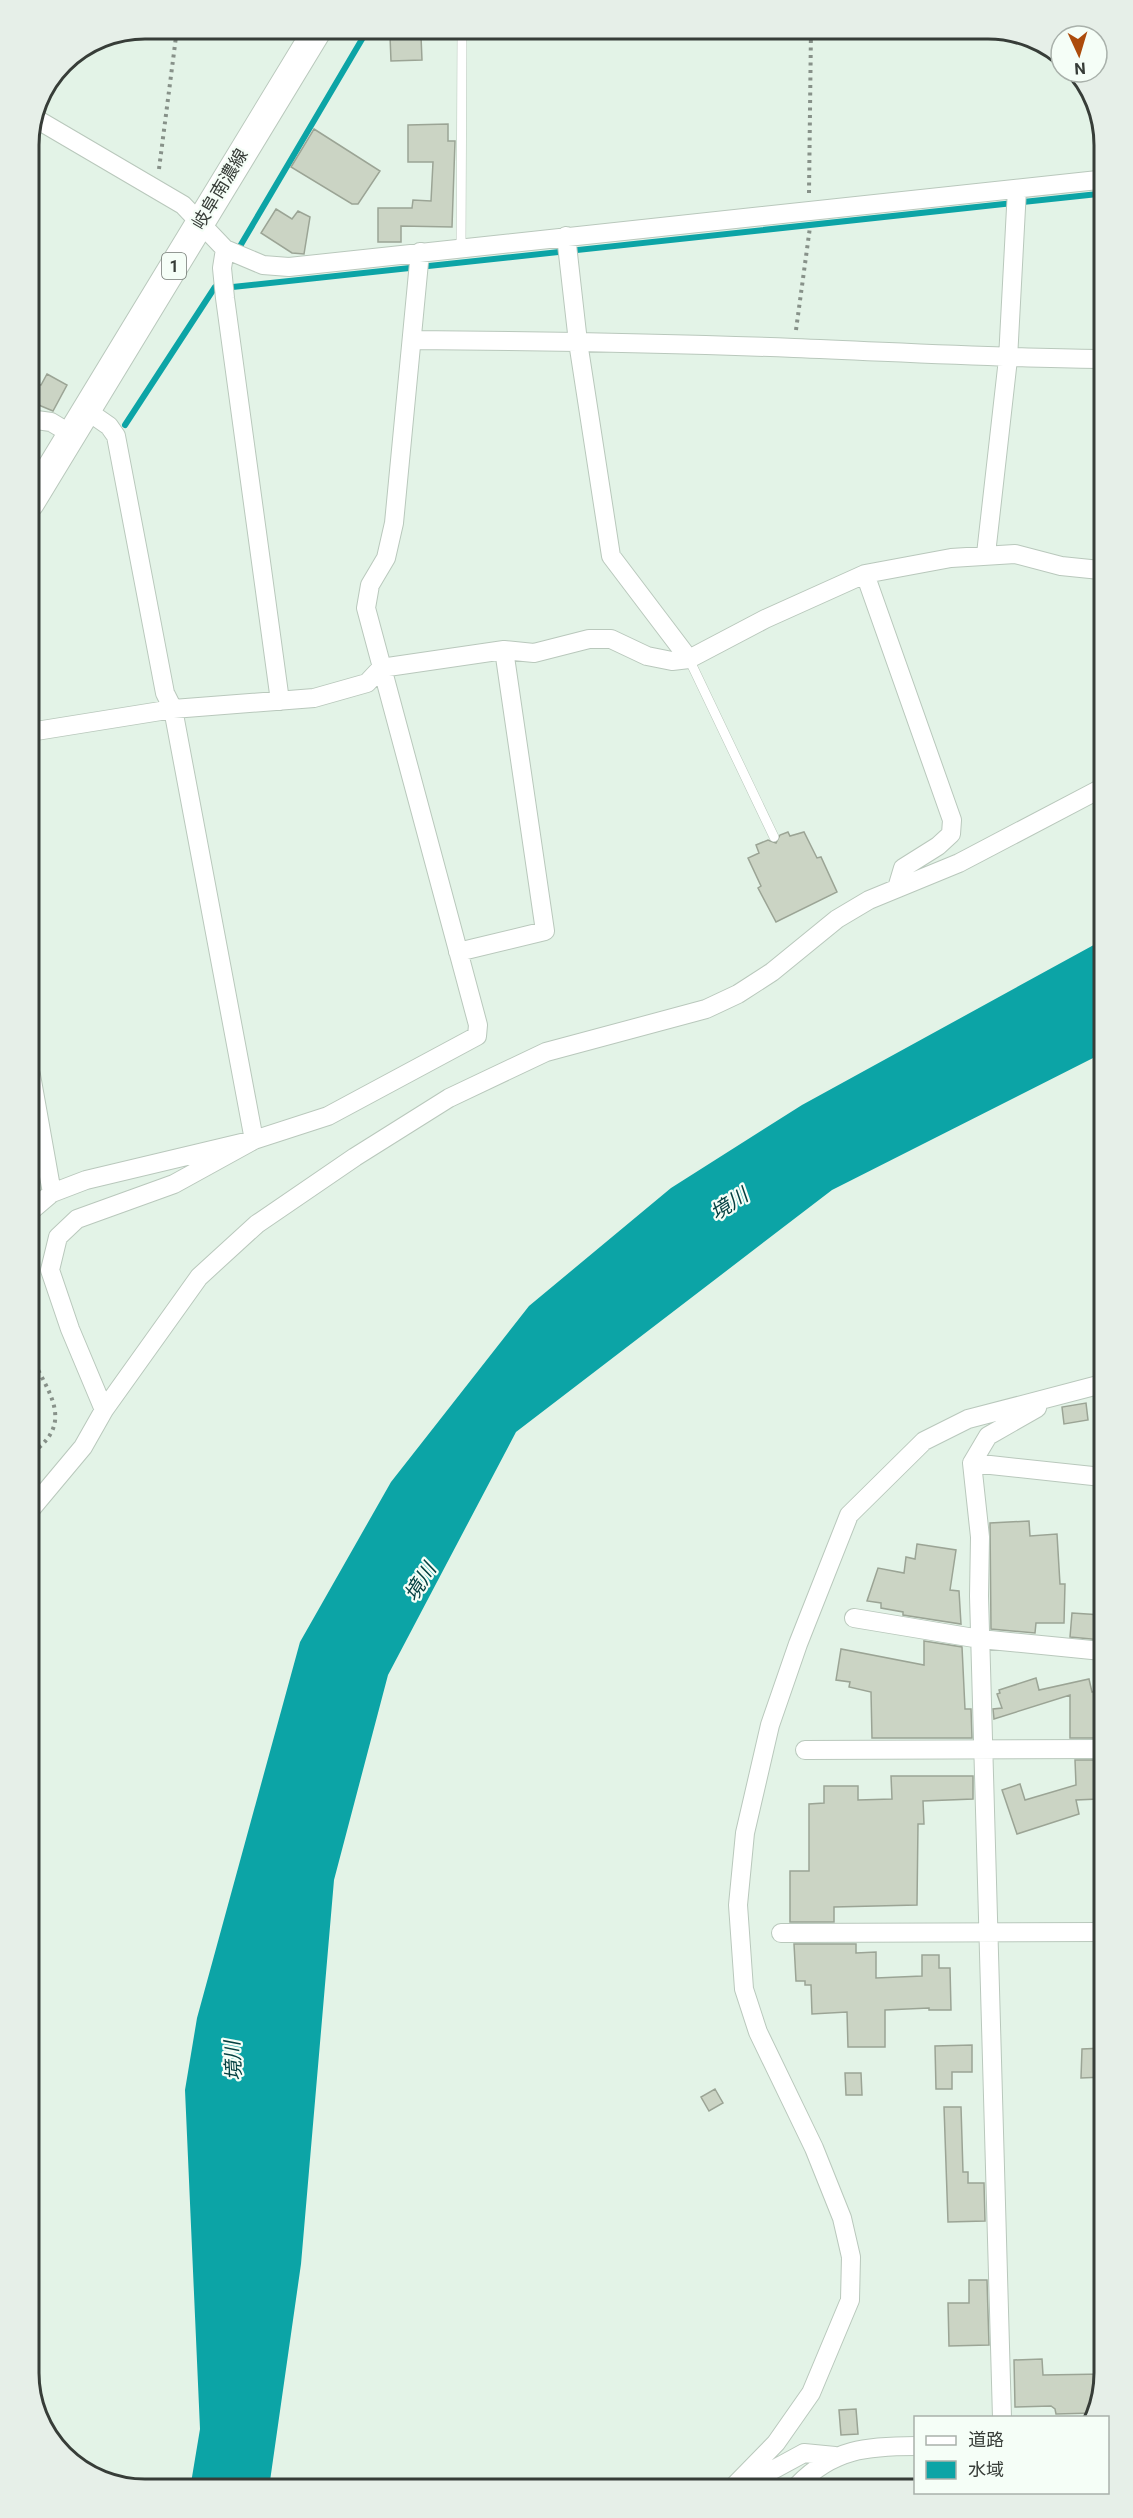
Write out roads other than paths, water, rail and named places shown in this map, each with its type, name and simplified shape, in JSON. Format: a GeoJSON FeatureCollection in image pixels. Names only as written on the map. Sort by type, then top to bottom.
{"type":"FeatureCollection","features":[{"type":"Feature","properties":{"kind":"main road","name":"岐阜南濃線"},"geometry":{"type":"LineString","coordinates":[[39,488],[311,39]]}},
{"type":"Feature","properties":{"kind":"street"},"geometry":{"type":"LineString","coordinates":[[42,122],[183,205],[199,225],[225,249],[263,265],[290,267],[1094,180]]}},
{"type":"Feature","properties":{"kind":"street"},"geometry":{"type":"LineString","coordinates":[[986,554],[1008,358],[1017,189]]}},
{"type":"Feature","properties":{"kind":"street"},"geometry":{"type":"LineString","coordinates":[[566,237],[578,342],[611,556],[689,659]]}},
{"type":"Feature","properties":{"kind":"street"},"geometry":{"type":"LineString","coordinates":[[225,249],[224,290],[280,701]]}},
{"type":"Feature","properties":{"kind":"street"},"geometry":{"type":"LineString","coordinates":[[39,1204],[52,1193],[86,1180],[254,1140],[328,1116],[477,1036],[478,1025],[366,608],[370,585],[386,558],[394,523],[420,252]]}},
{"type":"Feature","properties":{"kind":"street"},"geometry":{"type":"LineString","coordinates":[[412,340],[794,348],[1008,358],[1094,359]]}},
{"type":"Feature","properties":{"kind":"street"},"geometry":{"type":"LineString","coordinates":[[86,410],[109,426],[116,436],[165,693],[173,709],[254,1140]]}},
{"type":"Feature","properties":{"kind":"street"},"geometry":{"type":"LineString","coordinates":[[39,420],[51,422],[71,434]]}},
{"type":"Feature","properties":{"kind":"street"},"geometry":{"type":"LineString","coordinates":[[39,731],[173,709],[314,698],[367,683],[381,668],[504,650],[534,653],[589,639],[611,639],[647,656],[672,661],[689,659],[765,619],[865,574],[986,554],[1015,554],[1061,566],[1094,569]]}},
{"type":"Feature","properties":{"kind":"street"},"geometry":{"type":"LineString","coordinates":[[865,574],[951,820],[951,834],[938,846],[903,868],[897,888]]}},
{"type":"Feature","properties":{"kind":"street"},"geometry":{"type":"LineString","coordinates":[[458,952],[545,931],[504,650]]}},
{"type":"Feature","properties":{"kind":"street"},"geometry":{"type":"LineString","coordinates":[[39,1500],[83,1448],[104,1410],[199,1277],[257,1224],[355,1157],[449,1098],[546,1052],[706,1009],[738,994],[771,972],[837,920],[869,900],[989,848],[1094,792]]}},
{"type":"Feature","properties":{"kind":"street"},"geometry":{"type":"LineString","coordinates":[[39,1120],[52,1193]]}},
{"type":"Feature","properties":{"kind":"street"},"geometry":{"type":"LineString","coordinates":[[104,1410],[70,1329],[50,1270],[58,1237],[77,1219],[174,1184],[254,1140]]}},
{"type":"Feature","properties":{"kind":"street"},"geometry":{"type":"LineString","coordinates":[[741,2479],[776,2443],[811,2393],[850,2301],[851,2257],[842,2218],[810,2138],[758,2032],[744,1989],[738,1905],[746,1833],[770,1725],[798,1644],[849,1515],[924,1441],[969,1419],[1094,1386]]}},
{"type":"Feature","properties":{"kind":"street"},"geometry":{"type":"LineString","coordinates":[[1002,2416],[980,1639],[980,1537],[972,1463],[988,1436],[1057,1397]]}},
{"type":"Feature","properties":{"kind":"street"},"geometry":{"type":"LineString","coordinates":[[972,1463],[1094,1476]]}},
{"type":"Feature","properties":{"kind":"street"},"geometry":{"type":"LineString","coordinates":[[854,1618],[980,1639],[1094,1650]]}},
{"type":"Feature","properties":{"kind":"street"},"geometry":{"type":"LineString","coordinates":[[805,1750],[1094,1749]]}},
{"type":"Feature","properties":{"kind":"street"},"geometry":{"type":"LineString","coordinates":[[781,1933],[1094,1932]]}},
{"type":"Feature","properties":{"kind":"street"},"geometry":{"type":"LineString","coordinates":[[756,2479],[804,2453],[835,2456],[886,2446],[914,2446]]}},
{"type":"Feature","properties":{"kind":"street"},"geometry":{"type":"LineString","coordinates":[[804,2479],[810,2472],[835,2456]]}},
{"type":"Feature","properties":{"kind":"lane"},"geometry":{"type":"LineString","coordinates":[[461,248],[462,39]]}},
{"type":"Feature","properties":{"kind":"lane"},"geometry":{"type":"LineString","coordinates":[[689,659],[774,837]]}},
{"type":"Feature","properties":{"kind":"water","name":"境川"},"geometry":{"type":"Polygon","coordinates":[[[1094,945],[1094,1058],[832,1190],[516,1432],[388,1675],[334,1880],[301,2264],[270,2479],[192,2479],[200,2429],[185,2090],[197,2018],[300,1642],[391,1482],[529,1306],[671,1188],[802,1105],[1094,945]]]}},
{"type":"Feature","properties":{"kind":"waterway"},"geometry":{"type":"LineString","coordinates":[[236,253],[362,39]]}},
{"type":"Feature","properties":{"kind":"waterway"},"geometry":{"type":"LineString","coordinates":[[214,289],[1094,194]]}},
{"type":"Feature","properties":{"kind":"waterway"},"geometry":{"type":"LineString","coordinates":[[125,425],[215,287]]}}]}
